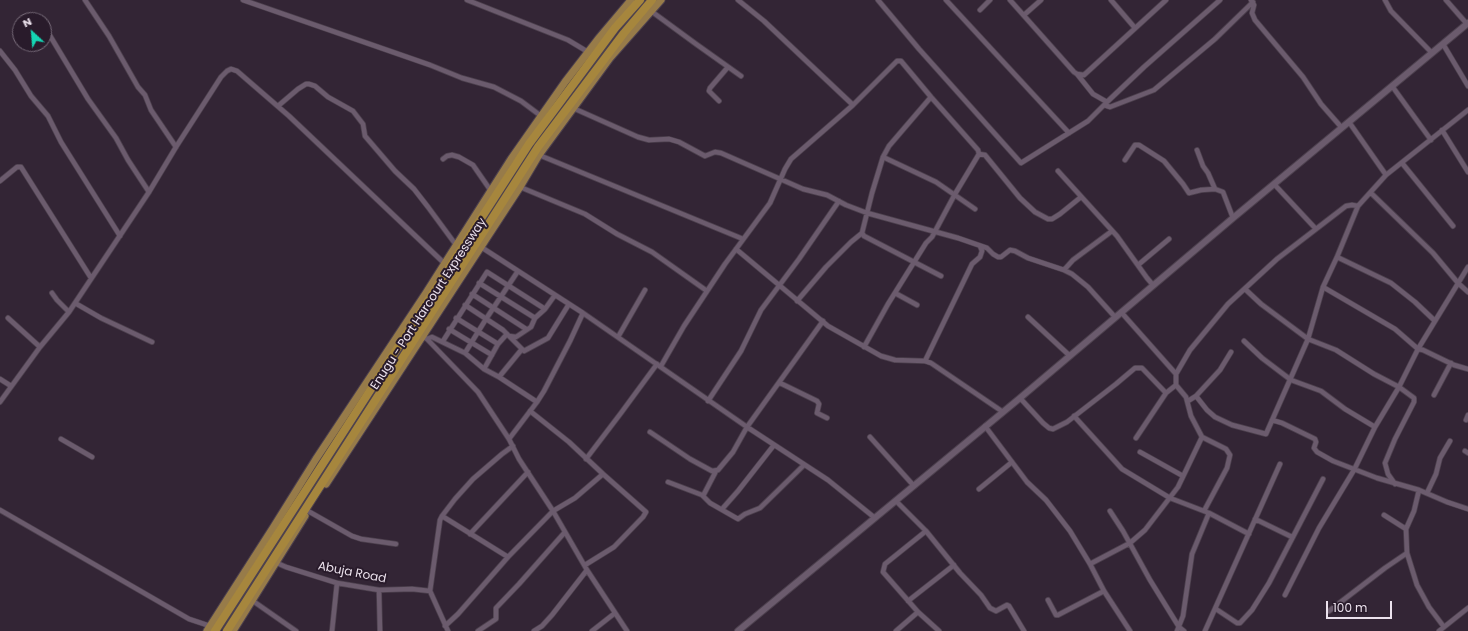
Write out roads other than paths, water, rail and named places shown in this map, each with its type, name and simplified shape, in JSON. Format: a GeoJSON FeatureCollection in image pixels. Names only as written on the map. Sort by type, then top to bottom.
{"type":"FeatureCollection","features":[{"type":"Feature","properties":{"kind":"highway","name":"Enugu - Port Harcourt Expressway"},"geometry":{"type":"LineString","coordinates":[[211,629],[529,144],[615,28],[640,0]]}},
{"type":"Feature","properties":{"kind":"highway","name":"Enugu - Port Harcourt Expressway"},"geometry":{"type":"LineString","coordinates":[[226,631],[538,147],[624,33],[652,0]]}},
{"type":"Feature","properties":{"kind":"main road","name":"Enugu - Port Harcourt Expressway"},"geometry":{"type":"LineString","coordinates":[[211,629],[316,459],[541,116],[588,52],[631,0]]}},
{"type":"Feature","properties":{"kind":"main road","name":"Enugu - Port Harcourt Expressway"},"geometry":{"type":"LineString","coordinates":[[233,631],[277,563],[308,511],[424,338],[539,155],[610,58],[660,0]]}},
{"type":"Feature","properties":{"kind":"street"},"geometry":{"type":"LineString","coordinates":[[85,0],[109,36],[138,87],[145,95],[150,110],[176,147]]}},
{"type":"Feature","properties":{"kind":"street"},"geometry":{"type":"LineString","coordinates":[[243,0],[259,2],[348,37],[430,65],[462,78],[494,87],[521,101],[541,116]]}},
{"type":"Feature","properties":{"kind":"street"},"geometry":{"type":"LineString","coordinates":[[467,0],[568,40],[588,52]]}},
{"type":"Feature","properties":{"kind":"street"},"geometry":{"type":"LineString","coordinates":[[738,0],[764,21],[853,105]]}},
{"type":"Feature","properties":{"kind":"street"},"geometry":{"type":"LineString","coordinates":[[878,0],[919,50],[1021,163],[1088,120],[1144,67],[1220,0]]}},
{"type":"Feature","properties":{"kind":"street"},"geometry":{"type":"LineString","coordinates":[[946,0],[1069,133]]}},
{"type":"Feature","properties":{"kind":"street"},"geometry":{"type":"LineString","coordinates":[[980,10],[990,0]]}},
{"type":"Feature","properties":{"kind":"street"},"geometry":{"type":"LineString","coordinates":[[1010,0],[1077,74],[1093,94],[1110,107],[1154,90],[1215,39],[1252,1],[1254,5],[1252,13],[1255,20],[1303,77],[1321,104],[1342,128]]}},
{"type":"Feature","properties":{"kind":"street"},"geometry":{"type":"LineString","coordinates":[[1024,15],[1041,0]]}},
{"type":"Feature","properties":{"kind":"street"},"geometry":{"type":"LineString","coordinates":[[1111,0],[1135,28]]}},
{"type":"Feature","properties":{"kind":"street"},"geometry":{"type":"LineString","coordinates":[[1077,74],[1084,75],[1166,0]]}},
{"type":"Feature","properties":{"kind":"street"},"geometry":{"type":"LineString","coordinates":[[1385,0],[1391,11],[1432,53]]}},
{"type":"Feature","properties":{"kind":"street"},"geometry":{"type":"LineString","coordinates":[[738,631],[1020,398],[1233,218],[1467,24],[1446,0]]}},
{"type":"Feature","properties":{"kind":"street"},"geometry":{"type":"LineString","coordinates":[[651,11],[741,76]]}},
{"type":"Feature","properties":{"kind":"street"},"geometry":{"type":"LineString","coordinates":[[52,39],[88,99],[116,138],[128,160],[149,192]]}},
{"type":"Feature","properties":{"kind":"street"},"geometry":{"type":"LineString","coordinates":[[1443,44],[1468,86]]}},
{"type":"Feature","properties":{"kind":"street"},"geometry":{"type":"LineString","coordinates":[[0,51],[16,70],[31,96],[48,116],[71,159],[120,236]]}},
{"type":"Feature","properties":{"kind":"street"},"geometry":{"type":"LineString","coordinates":[[586,458],[659,365],[707,291],[770,203],[791,159],[853,105],[897,61],[901,61],[930,97],[974,145],[979,154]]}},
{"type":"Feature","properties":{"kind":"street"},"geometry":{"type":"LineString","coordinates":[[718,101],[712,95],[710,88],[728,67]]}},
{"type":"Feature","properties":{"kind":"street"},"geometry":{"type":"LineString","coordinates":[[0,402],[40,347],[69,312],[149,192],[221,77],[231,69],[237,70],[278,106],[444,263]]}},
{"type":"Feature","properties":{"kind":"street"},"geometry":{"type":"LineString","coordinates":[[278,106],[298,89],[306,84],[309,84],[315,86],[328,97],[353,111],[364,124],[365,136],[395,172],[414,189],[456,245]]}},
{"type":"Feature","properties":{"kind":"street"},"geometry":{"type":"LineString","coordinates":[[1392,86],[1431,140]]}},
{"type":"Feature","properties":{"kind":"street"},"geometry":{"type":"LineString","coordinates":[[797,301],[826,267],[862,233],[883,157],[899,133],[930,97]]}},
{"type":"Feature","properties":{"kind":"street"},"geometry":{"type":"LineString","coordinates":[[573,108],[638,138],[649,140],[669,139],[679,142],[705,156],[715,152],[721,153],[803,189],[826,195],[867,213],[934,230],[987,248],[998,257],[1010,250],[1015,251],[1028,258],[1064,270],[1083,282],[1115,317]]}},
{"type":"Feature","properties":{"kind":"street"},"geometry":{"type":"LineString","coordinates":[[1196,396],[1214,417],[1265,435],[1308,339],[1323,287],[1358,206],[1386,175],[1468,110]]}},
{"type":"Feature","properties":{"kind":"street"},"geometry":{"type":"LineString","coordinates":[[1349,122],[1386,175]]}},
{"type":"Feature","properties":{"kind":"street"},"geometry":{"type":"LineString","coordinates":[[1442,130],[1468,172]]}},
{"type":"Feature","properties":{"kind":"street"},"geometry":{"type":"LineString","coordinates":[[1125,160],[1135,145],[1139,145],[1164,161],[1189,193],[1215,189],[1223,192],[1233,218]]}},
{"type":"Feature","properties":{"kind":"street"},"geometry":{"type":"LineString","coordinates":[[1197,150],[1202,166],[1208,173],[1215,189]]}},
{"type":"Feature","properties":{"kind":"street"},"geometry":{"type":"LineString","coordinates":[[864,347],[872,330],[895,292],[932,237],[934,230],[954,194],[979,154]]}},
{"type":"Feature","properties":{"kind":"street"},"geometry":{"type":"LineString","coordinates":[[979,154],[985,155],[1020,198],[1035,212],[1048,219],[1056,217],[1081,197]]}},
{"type":"Feature","properties":{"kind":"street"},"geometry":{"type":"LineString","coordinates":[[443,159],[452,155],[459,157],[473,165],[491,191]]}},
{"type":"Feature","properties":{"kind":"street"},"geometry":{"type":"LineString","coordinates":[[539,155],[743,239]]}},
{"type":"Feature","properties":{"kind":"street"},"geometry":{"type":"LineString","coordinates":[[883,157],[936,182],[975,209]]}},
{"type":"Feature","properties":{"kind":"street"},"geometry":{"type":"LineString","coordinates":[[1402,163],[1453,226]]}},
{"type":"Feature","properties":{"kind":"street"},"geometry":{"type":"LineString","coordinates":[[0,181],[17,167],[21,167],[91,278]]}},
{"type":"Feature","properties":{"kind":"street"},"geometry":{"type":"LineString","coordinates":[[1058,171],[1112,231],[1153,285]]}},
{"type":"Feature","properties":{"kind":"street"},"geometry":{"type":"LineString","coordinates":[[1274,184],[1315,228]]}},
{"type":"Feature","properties":{"kind":"street"},"geometry":{"type":"LineString","coordinates":[[520,187],[585,214],[617,234],[652,252],[707,291]]}},
{"type":"Feature","properties":{"kind":"street"},"geometry":{"type":"LineString","coordinates":[[1371,193],[1433,253],[1458,283],[1468,292]]}},
{"type":"Feature","properties":{"kind":"street"},"geometry":{"type":"LineString","coordinates":[[708,400],[741,351],[761,310],[839,201]]}},
{"type":"Feature","properties":{"kind":"street"},"geometry":{"type":"LineString","coordinates":[[1178,629],[1183,616],[1192,554],[1207,512],[1227,468],[1230,455],[1226,449],[1202,437],[1191,416],[1188,401],[1176,385],[1176,374],[1190,350],[1228,304],[1276,258],[1346,206],[1358,206]]}},
{"type":"Feature","properties":{"kind":"street"},"geometry":{"type":"LineString","coordinates":[[1064,270],[1072,260],[1112,231]]}},
{"type":"Feature","properties":{"kind":"street"},"geometry":{"type":"LineString","coordinates":[[862,233],[864,236],[942,276]]}},
{"type":"Feature","properties":{"kind":"street"},"geometry":{"type":"LineString","coordinates":[[1138,265],[1169,239]]}},
{"type":"Feature","properties":{"kind":"street"},"geometry":{"type":"LineString","coordinates":[[481,246],[583,313],[747,427],[828,480],[875,518]]}},
{"type":"Feature","properties":{"kind":"street"},"geometry":{"type":"LineString","coordinates":[[925,361],[972,264],[980,257],[982,251],[980,246]]}},
{"type":"Feature","properties":{"kind":"street"},"geometry":{"type":"LineString","coordinates":[[736,250],[823,321],[864,347],[881,356],[895,360],[925,361],[931,363],[1003,412]]}},
{"type":"Feature","properties":{"kind":"street"},"geometry":{"type":"LineString","coordinates":[[1337,257],[1391,283],[1415,302],[1435,321]]}},
{"type":"Feature","properties":{"kind":"street"},"geometry":{"type":"LineString","coordinates":[[1285,595],[1319,528],[1354,470],[1374,427],[1399,387],[1418,349],[1468,267]]}},
{"type":"Feature","properties":{"kind":"street"},"geometry":{"type":"LineString","coordinates":[[464,353],[518,271]]}},
{"type":"Feature","properties":{"kind":"street"},"geometry":{"type":"LineString","coordinates":[[442,341],[479,283],[488,272],[545,309]]}},
{"type":"Feature","properties":{"kind":"street"},"geometry":{"type":"LineString","coordinates":[[479,283],[535,318]]}},
{"type":"Feature","properties":{"kind":"street"},"geometry":{"type":"LineString","coordinates":[[1323,287],[1395,329],[1418,349],[1468,369]]}},
{"type":"Feature","properties":{"kind":"street"},"geometry":{"type":"LineString","coordinates":[[1245,289],[1267,308],[1308,339],[1336,350],[1374,374],[1399,387],[1414,398],[1414,402],[1395,439],[1385,463],[1388,474],[1395,484]]}},
{"type":"Feature","properties":{"kind":"street"},"geometry":{"type":"LineString","coordinates":[[618,337],[645,290]]}},
{"type":"Feature","properties":{"kind":"street"},"geometry":{"type":"LineString","coordinates":[[895,292],[917,305]]}},
{"type":"Feature","properties":{"kind":"street"},"geometry":{"type":"LineString","coordinates":[[52,293],[69,312]]}},
{"type":"Feature","properties":{"kind":"street"},"geometry":{"type":"LineString","coordinates":[[472,294],[526,329]]}},
{"type":"Feature","properties":{"kind":"street"},"geometry":{"type":"LineString","coordinates":[[484,369],[498,344],[508,335],[516,336],[532,326],[535,318],[545,309],[555,296]]}},
{"type":"Feature","properties":{"kind":"street"},"geometry":{"type":"LineString","coordinates":[[75,303],[101,318],[152,342]]}},
{"type":"Feature","properties":{"kind":"street"},"geometry":{"type":"LineString","coordinates":[[465,305],[508,335],[524,351],[548,338],[569,304]]}},
{"type":"Feature","properties":{"kind":"street"},"geometry":{"type":"LineString","coordinates":[[1121,312],[1176,374]]}},
{"type":"Feature","properties":{"kind":"street"},"geometry":{"type":"LineString","coordinates":[[509,440],[537,402],[570,341],[583,313]]}},
{"type":"Feature","properties":{"kind":"street"},"geometry":{"type":"LineString","coordinates":[[1028,317],[1070,356]]}},
{"type":"Feature","properties":{"kind":"street"},"geometry":{"type":"LineString","coordinates":[[8,318],[40,347]]}},
{"type":"Feature","properties":{"kind":"street"},"geometry":{"type":"LineString","coordinates":[[456,318],[498,344]]}},
{"type":"Feature","properties":{"kind":"street"},"geometry":{"type":"LineString","coordinates":[[703,496],[716,471],[733,452],[747,427],[823,321]]}},
{"type":"Feature","properties":{"kind":"street"},"geometry":{"type":"LineString","coordinates":[[449,329],[492,355]]}},
{"type":"Feature","properties":{"kind":"street"},"geometry":{"type":"LineString","coordinates":[[424,338],[432,336],[464,353],[484,369],[537,402]]}},
{"type":"Feature","properties":{"kind":"street"},"geometry":{"type":"LineString","coordinates":[[424,338],[478,392],[513,446],[586,568],[627,631]]}},
{"type":"Feature","properties":{"kind":"street"},"geometry":{"type":"LineString","coordinates":[[1244,341],[1290,380],[1321,391],[1345,409],[1374,427]]}},
{"type":"Feature","properties":{"kind":"street"},"geometry":{"type":"LineString","coordinates":[[499,377],[522,349]]}},
{"type":"Feature","properties":{"kind":"street"},"geometry":{"type":"LineString","coordinates":[[1188,401],[1196,396],[1220,370],[1231,352]]}},
{"type":"Feature","properties":{"kind":"street"},"geometry":{"type":"LineString","coordinates":[[1434,395],[1451,363]]}},
{"type":"Feature","properties":{"kind":"street"},"geometry":{"type":"LineString","coordinates":[[1020,398],[1043,422],[1053,429],[1074,416],[1135,368],[1142,368],[1166,393]]}},
{"type":"Feature","properties":{"kind":"street"},"geometry":{"type":"LineString","coordinates":[[0,379],[11,386]]}},
{"type":"Feature","properties":{"kind":"street"},"geometry":{"type":"LineString","coordinates":[[780,383],[817,401],[819,404],[817,413],[827,418]]}},
{"type":"Feature","properties":{"kind":"street"},"geometry":{"type":"LineString","coordinates":[[1136,438],[1166,393],[1176,385]]}},
{"type":"Feature","properties":{"kind":"street"},"geometry":{"type":"LineString","coordinates":[[530,411],[568,442],[646,512],[646,515],[614,547],[586,568],[563,602],[542,626],[534,631]]}},
{"type":"Feature","properties":{"kind":"street"},"geometry":{"type":"LineString","coordinates":[[1074,416],[1122,469],[1170,498],[1207,512],[1249,534]]}},
{"type":"Feature","properties":{"kind":"street"},"geometry":{"type":"LineString","coordinates":[[1272,420],[1282,423],[1315,439],[1316,442],[1314,448],[1317,452],[1333,461],[1395,484],[1419,490],[1459,507],[1468,509]]}},
{"type":"Feature","properties":{"kind":"street"},"geometry":{"type":"LineString","coordinates":[[985,426],[1027,482],[1046,500],[1070,531],[1104,591],[1130,631]]}},
{"type":"Feature","properties":{"kind":"street"},"geometry":{"type":"LineString","coordinates":[[650,432],[690,459],[712,471],[716,471]]}},
{"type":"Feature","properties":{"kind":"street"},"geometry":{"type":"LineString","coordinates":[[870,437],[914,486]]}},
{"type":"Feature","properties":{"kind":"street"},"geometry":{"type":"LineString","coordinates":[[1090,564],[1130,543],[1145,530],[1170,498],[1184,476],[1202,437]]}},
{"type":"Feature","properties":{"kind":"street"},"geometry":{"type":"LineString","coordinates":[[61,439],[92,458]]}},
{"type":"Feature","properties":{"kind":"street"},"geometry":{"type":"LineString","coordinates":[[1427,493],[1436,474],[1440,458],[1450,441]]}},
{"type":"Feature","properties":{"kind":"street"},"geometry":{"type":"LineString","coordinates":[[723,508],[774,445]]}},
{"type":"Feature","properties":{"kind":"street"},"geometry":{"type":"LineString","coordinates":[[448,631],[430,591],[440,520],[455,499],[473,479],[513,446]]}},
{"type":"Feature","properties":{"kind":"street"},"geometry":{"type":"LineString","coordinates":[[1140,452],[1184,476]]}},
{"type":"Feature","properties":{"kind":"street"},"geometry":{"type":"LineString","coordinates":[[979,489],[1012,462]]}},
{"type":"Feature","properties":{"kind":"street"},"geometry":{"type":"LineString","coordinates":[[1205,631],[1280,464]]}},
{"type":"Feature","properties":{"kind":"street"},"geometry":{"type":"LineString","coordinates":[[668,482],[703,496],[710,504],[738,518],[760,508],[804,465]]}},
{"type":"Feature","properties":{"kind":"street"},"geometry":{"type":"LineString","coordinates":[[470,534],[528,472]]}},
{"type":"Feature","properties":{"kind":"street"},"geometry":{"type":"LineString","coordinates":[[445,626],[458,614],[508,557],[552,511],[575,498],[603,474]]}},
{"type":"Feature","properties":{"kind":"street"},"geometry":{"type":"LineString","coordinates":[[1216,609],[1237,623],[1240,623],[1260,599],[1323,479]]}},
{"type":"Feature","properties":{"kind":"street"},"geometry":{"type":"LineString","coordinates":[[1419,490],[1414,511],[1406,529],[1407,553],[1417,585],[1429,607],[1444,627]]}},
{"type":"Feature","properties":{"kind":"street"},"geometry":{"type":"LineString","coordinates":[[896,501],[926,531],[960,573],[994,611],[1006,605],[1009,606],[1024,631]]}},
{"type":"Feature","properties":{"kind":"street"},"geometry":{"type":"LineString","coordinates":[[0,510],[189,619],[211,629]]}},
{"type":"Feature","properties":{"kind":"street"},"geometry":{"type":"LineString","coordinates":[[308,511],[352,536],[396,544]]}},
{"type":"Feature","properties":{"kind":"street"},"geometry":{"type":"LineString","coordinates":[[1110,511],[1130,543],[1178,629],[1184,631]]}},
{"type":"Feature","properties":{"kind":"street"},"geometry":{"type":"LineString","coordinates":[[442,516],[508,557]]}},
{"type":"Feature","properties":{"kind":"street"},"geometry":{"type":"LineString","coordinates":[[1384,516],[1406,529]]}},
{"type":"Feature","properties":{"kind":"street"},"geometry":{"type":"LineString","coordinates":[[1255,520],[1292,536]]}},
{"type":"Feature","properties":{"kind":"street"},"geometry":{"type":"LineString","coordinates":[[926,531],[885,564],[883,567],[883,572],[918,612],[939,631]]}},
{"type":"Feature","properties":{"kind":"street"},"geometry":{"type":"LineString","coordinates":[[478,631],[496,619],[496,608],[565,532]]}},
{"type":"Feature","properties":{"kind":"street"},"geometry":{"type":"LineString","coordinates":[[1329,611],[1407,553]]}},
{"type":"Feature","properties":{"kind":"street","name":"Abuja Road"},"geometry":{"type":"LineString","coordinates":[[277,563],[337,582],[379,590],[412,589],[430,591]]}},
{"type":"Feature","properties":{"kind":"street"},"geometry":{"type":"LineString","coordinates":[[908,601],[954,565]]}},
{"type":"Feature","properties":{"kind":"street"},"geometry":{"type":"LineString","coordinates":[[332,631],[337,582]]}},
{"type":"Feature","properties":{"kind":"street"},"geometry":{"type":"LineString","coordinates":[[379,590],[380,631]]}},
{"type":"Feature","properties":{"kind":"street"},"geometry":{"type":"LineString","coordinates":[[1048,600],[1058,616],[1104,591]]}},
{"type":"Feature","properties":{"kind":"street"},"geometry":{"type":"LineString","coordinates":[[253,601],[296,631]]}},
{"type":"Feature","properties":{"kind":"street"},"geometry":{"type":"LineString","coordinates":[[1439,631],[1468,608]]}},
{"type":"Feature","properties":{"kind":"street"},"geometry":{"type":"LineString","coordinates":[[896,631],[918,612]]}},
{"type":"Feature","properties":{"kind":"street"},"geometry":{"type":"LineString","coordinates":[[592,631],[615,613]]}}]}
